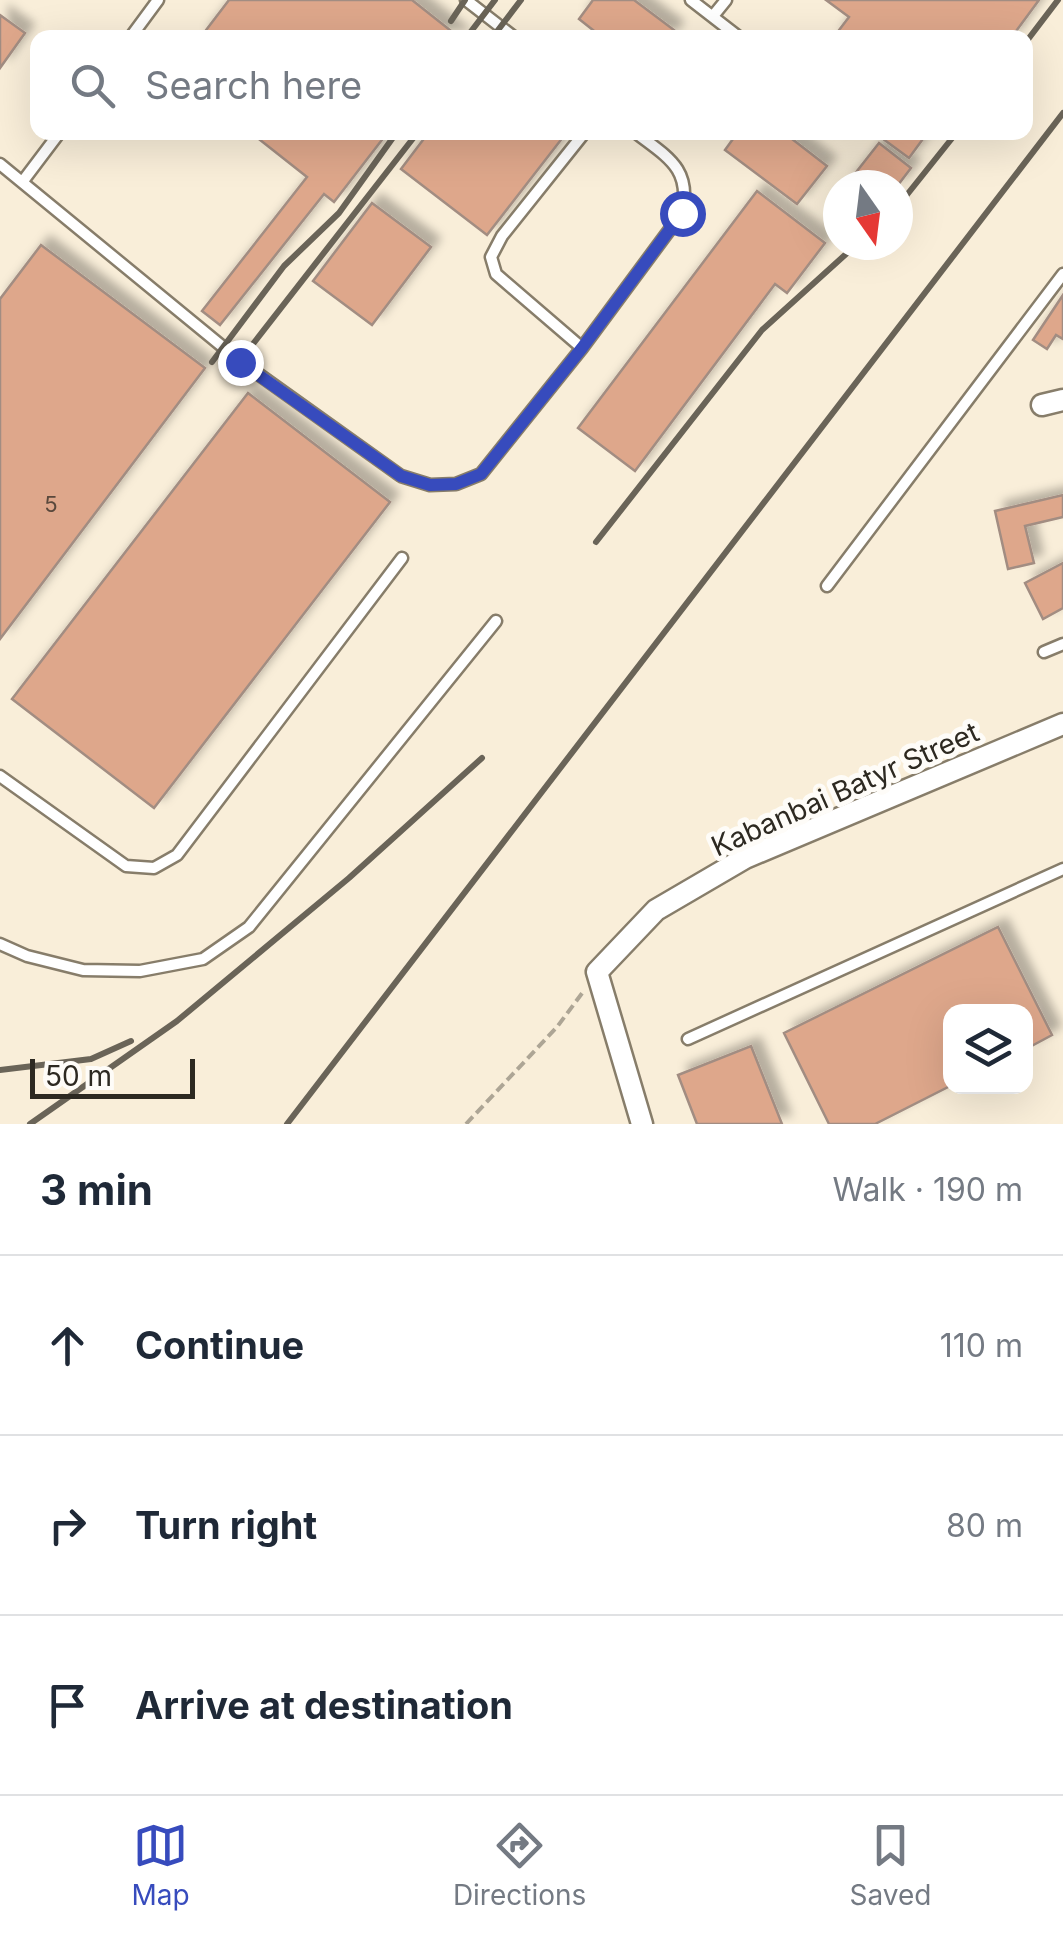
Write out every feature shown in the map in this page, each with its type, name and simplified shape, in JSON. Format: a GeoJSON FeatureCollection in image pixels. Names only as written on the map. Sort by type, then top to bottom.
{"type":"FeatureCollection","features":[{"type":"Feature","properties":{"kind":"street"},"geometry":{"type":"LineString","coordinates":[[1042,405],[1063,400]]}},
{"type":"Feature","properties":{"kind":"street","name":"Kabanbai Batyr Street"},"geometry":{"type":"LineString","coordinates":[[598,972],[656,910],[745,858],[1063,724]]}},
{"type":"Feature","properties":{"kind":"street"},"geometry":{"type":"LineString","coordinates":[[598,972],[642,1124]]}},
{"type":"Feature","properties":{"kind":"lane"},"geometry":{"type":"LineString","coordinates":[[136,30],[158,0]]}},
{"type":"Feature","properties":{"kind":"lane"},"geometry":{"type":"LineString","coordinates":[[466,0],[505,30]]}},
{"type":"Feature","properties":{"kind":"lane"},"geometry":{"type":"LineString","coordinates":[[691,0],[730,30]]}},
{"type":"Feature","properties":{"kind":"lane"},"geometry":{"type":"LineString","coordinates":[[713,16],[726,0]]}},
{"type":"Feature","properties":{"kind":"lane"},"geometry":{"type":"LineString","coordinates":[[23,182],[54,140]]}},
{"type":"Feature","properties":{"kind":"lane"},"geometry":{"type":"LineString","coordinates":[[578,140],[502,236],[491,257],[496,274],[582,348]]}},
{"type":"Feature","properties":{"kind":"lane"},"geometry":{"type":"LineString","coordinates":[[0,164],[240,362],[401,476],[430,485],[456,484],[481,474],[582,348],[682,213],[686,197],[682,176],[672,161],[645,140]]}},
{"type":"Feature","properties":{"kind":"lane"},"geometry":{"type":"LineString","coordinates":[[827,586],[1063,274]]}},
{"type":"Feature","properties":{"kind":"lane"},"geometry":{"type":"LineString","coordinates":[[0,776],[126,866],[154,868],[178,855],[402,558]]}},
{"type":"Feature","properties":{"kind":"lane"},"geometry":{"type":"LineString","coordinates":[[0,944],[27,956],[83,970],[140,971],[202,958],[249,927],[496,620]]}},
{"type":"Feature","properties":{"kind":"lane"},"geometry":{"type":"LineString","coordinates":[[1044,652],[1063,644]]}},
{"type":"Feature","properties":{"kind":"lane"},"geometry":{"type":"LineString","coordinates":[[688,1039],[1063,869]]}},
{"type":"Feature","properties":{"kind":"path"},"geometry":{"type":"LineString","coordinates":[[466,1124],[557,1026],[598,972]]}},
{"type":"Feature","properties":{"kind":"building"},"geometry":{"type":"Polygon","coordinates":[[[229,0],[412,0],[450,30],[206,30],[229,0]]]}},
{"type":"Feature","properties":{"kind":"building"},"geometry":{"type":"Polygon","coordinates":[[[593,0],[634,0],[674,30],[593,30],[579,19],[593,0]]]}},
{"type":"Feature","properties":{"kind":"building"},"geometry":{"type":"Polygon","coordinates":[[[826,0],[1039,0],[1017,30],[839,30],[849,17],[826,0]]]}},
{"type":"Feature","properties":{"kind":"building"},"geometry":{"type":"Polygon","coordinates":[[[0,15],[25,33],[0,68],[0,15]]]}},
{"type":"Feature","properties":{"kind":"building"},"geometry":{"type":"Polygon","coordinates":[[[260,140],[382,140],[334,202],[324,194],[220,325],[202,311],[307,177],[260,140]]]}},
{"type":"Feature","properties":{"kind":"building"},"geometry":{"type":"Polygon","coordinates":[[[423,140],[561,140],[487,235],[401,169],[423,140]]]}},
{"type":"Feature","properties":{"kind":"building"},"geometry":{"type":"Polygon","coordinates":[[[732,140],[793,140],[827,166],[797,204],[725,150],[732,140]]]}},
{"type":"Feature","properties":{"kind":"building"},"geometry":{"type":"Polygon","coordinates":[[[884,140],[922,140],[909,158],[884,140]]]}},
{"type":"Feature","properties":{"kind":"building"},"geometry":{"type":"Polygon","coordinates":[[[879,143],[911,168],[909,170],[858,170],[879,143]]]}},
{"type":"Feature","properties":{"kind":"building"},"geometry":{"type":"Polygon","coordinates":[[[757,191],[823,241],[787,293],[775,284],[635,471],[578,428],[757,191]]]}},
{"type":"Feature","properties":{"kind":"building"},"geometry":{"type":"Polygon","coordinates":[[[372,203],[431,247],[372,325],[313,281],[372,203]]]}},
{"type":"Feature","properties":{"kind":"building"},"geometry":{"type":"Polygon","coordinates":[[[41,245],[205,368],[0,639],[0,299],[41,245]]]}},
{"type":"Feature","properties":{"kind":"building"},"geometry":{"type":"Polygon","coordinates":[[[1063,295],[1063,339],[1056,335],[1047,349],[1033,340],[1063,295]]]}},
{"type":"Feature","properties":{"kind":"building"},"geometry":{"type":"Polygon","coordinates":[[[248,393],[390,502],[154,808],[12,699],[248,393]]]}},
{"type":"Feature","properties":{"kind":"building"},"geometry":{"type":"Polygon","coordinates":[[[1063,495],[1063,517],[1025,526],[1034,563],[1008,569],[995,511],[1063,495]]]}},
{"type":"Feature","properties":{"kind":"building"},"geometry":{"type":"Polygon","coordinates":[[[1063,563],[1063,608],[1043,619],[1025,583],[1063,563]]]}},
{"type":"Feature","properties":{"kind":"building"},"geometry":{"type":"Polygon","coordinates":[[[998,927],[1052,1035],[1033,1045],[1033,1004],[943,1004],[943,1090],[875,1124],[829,1124],[784,1033],[998,927]]]}},
{"type":"Feature","properties":{"kind":"building"},"geometry":{"type":"Polygon","coordinates":[[[751,1046],[782,1124],[697,1124],[678,1075],[751,1046]]]}},
{"type":"Feature","properties":{"kind":"railway"},"geometry":{"type":"LineString","coordinates":[[451,21],[465,0]]}},
{"type":"Feature","properties":{"kind":"railway"},"geometry":{"type":"LineString","coordinates":[[472,30],[495,0]]}},
{"type":"Feature","properties":{"kind":"railway"},"geometry":{"type":"LineString","coordinates":[[498,30],[521,0]]}},
{"type":"Feature","properties":{"kind":"railway"},"geometry":{"type":"LineString","coordinates":[[1033,33],[1058,0]]}},
{"type":"Feature","properties":{"kind":"railway"},"geometry":{"type":"LineString","coordinates":[[287,1124],[1063,113]]}},
{"type":"Feature","properties":{"kind":"railway"},"geometry":{"type":"LineString","coordinates":[[212,362],[284,266],[339,213],[391,140]]}},
{"type":"Feature","properties":{"kind":"railway"},"geometry":{"type":"LineString","coordinates":[[228,376],[412,140]]}},
{"type":"Feature","properties":{"kind":"railway"},"geometry":{"type":"LineString","coordinates":[[913,187],[951,140]]}},
{"type":"Feature","properties":{"kind":"railway"},"geometry":{"type":"LineString","coordinates":[[596,542],[762,330],[839,260]]}},
{"type":"Feature","properties":{"kind":"railway"},"geometry":{"type":"LineString","coordinates":[[30,1124],[177,1021],[349,878],[482,758]]}},
{"type":"Feature","properties":{"kind":"railway"},"geometry":{"type":"LineString","coordinates":[[0,1070],[91,1059],[131,1041]]}},
{"type":"Feature","properties":{"kind":"route"},"geometry":{"type":"LineString","coordinates":[[240,362],[401,476],[430,485],[456,484],[481,474],[582,348],[682,213]]}}]}
